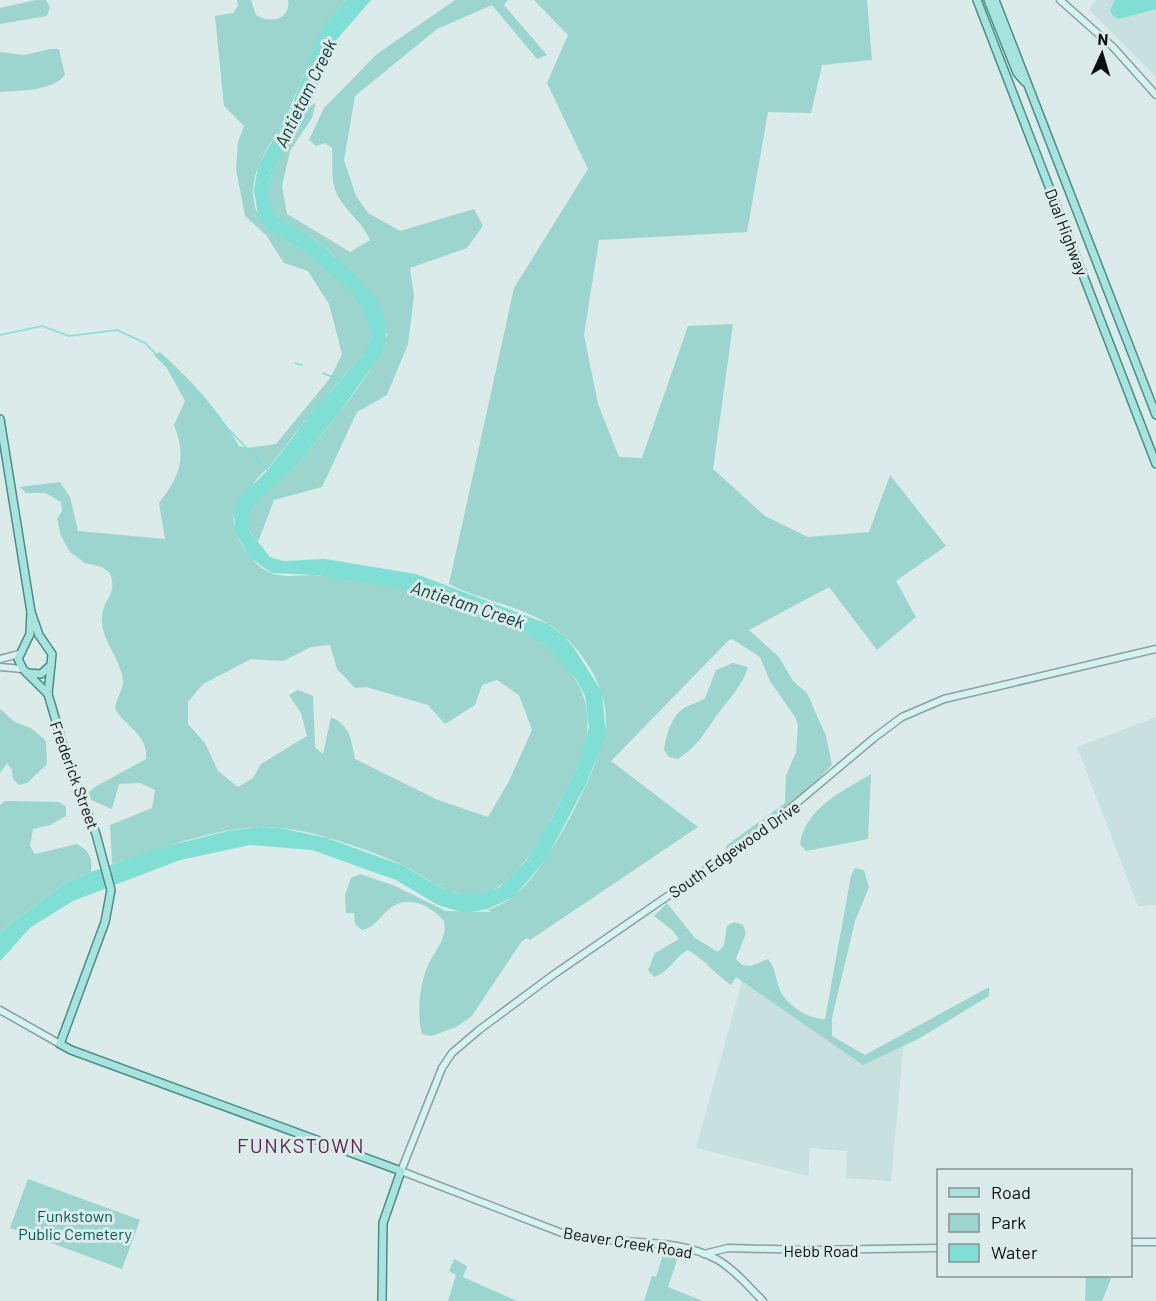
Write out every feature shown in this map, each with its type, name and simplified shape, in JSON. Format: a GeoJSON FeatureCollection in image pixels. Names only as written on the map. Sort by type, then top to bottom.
{"type":"FeatureCollection","features":[{"type":"Feature","properties":{"kind":"main road","name":"Dual Highway"},"geometry":{"type":"LineString","coordinates":[[976,0],[1156,464]]}},
{"type":"Feature","properties":{"kind":"main road"},"geometry":{"type":"LineString","coordinates":[[988,0],[1017,73],[1027,83]]}},
{"type":"Feature","properties":{"kind":"main road","name":"Dual Highway"},"geometry":{"type":"LineString","coordinates":[[995,0],[1156,415]]}},
{"type":"Feature","properties":{"kind":"main road"},"geometry":{"type":"LineString","coordinates":[[1060,0],[1107,41],[1156,94]]}},
{"type":"Feature","properties":{"kind":"main road"},"geometry":{"type":"LineString","coordinates":[[0,419],[31,612],[36,628],[52,654],[51,665],[41,674],[0,667]]}},
{"type":"Feature","properties":{"kind":"main road"},"geometry":{"type":"LineString","coordinates":[[0,659],[19,654],[30,634],[31,612]]}},
{"type":"Feature","properties":{"kind":"main road"},"geometry":{"type":"LineString","coordinates":[[25,644],[35,641],[46,645]]}},
{"type":"Feature","properties":{"kind":"main road","name":"South Edgewood Drive"},"geometry":{"type":"LineString","coordinates":[[401,1171],[442,1068],[463,1043],[553,975],[768,827],[889,726],[914,711],[944,699],[1156,649]]}},
{"type":"Feature","properties":{"kind":"main road"},"geometry":{"type":"LineString","coordinates":[[19,654],[25,671]]}},
{"type":"Feature","properties":{"kind":"main road","name":"Frederick Street"},"geometry":{"type":"LineString","coordinates":[[51,665],[48,694],[65,755],[103,856],[111,890],[105,922],[60,1044]]}},
{"type":"Feature","properties":{"kind":"main road","name":"Frederick Street"},"geometry":{"type":"LineString","coordinates":[[25,671],[48,694]]}},
{"type":"Feature","properties":{"kind":"main road"},"geometry":{"type":"LineString","coordinates":[[0,1010],[71,1050],[401,1171],[384,1223],[382,1301]]}},
{"type":"Feature","properties":{"kind":"main road","name":"Beaver Creek Road"},"geometry":{"type":"LineString","coordinates":[[401,1171],[574,1236],[673,1247],[704,1254],[729,1268],[763,1301]]}},
{"type":"Feature","properties":{"kind":"main road"},"geometry":{"type":"LineString","coordinates":[[1132,1242],[1156,1242]]}},
{"type":"Feature","properties":{"kind":"main road","name":"Hebb Road"},"geometry":{"type":"LineString","coordinates":[[704,1254],[728,1248],[807,1251],[937,1248]]}},
{"type":"Feature","properties":{"kind":"shaded area"},"geometry":{"type":"Polygon","coordinates":[[[1096,0],[1156,0],[1156,77],[1089,10],[1096,0]]]}},
{"type":"Feature","properties":{"kind":"shaded area"},"geometry":{"type":"Polygon","coordinates":[[[1156,717],[1156,905],[1138,906],[1077,747],[1156,717]]]}},
{"type":"Feature","properties":{"kind":"shaded area"},"geometry":{"type":"Polygon","coordinates":[[[743,978],[862,1063],[904,1040],[891,1181],[846,1178],[847,1151],[810,1148],[808,1176],[696,1148],[743,978]]]}},
{"type":"Feature","properties":{"kind":"green space"},"geometry":{"type":"Polygon","coordinates":[[[46,0],[50,7],[47,16],[0,24],[0,8],[46,0]]]}},
{"type":"Feature","properties":{"kind":"green space"},"geometry":{"type":"Polygon","coordinates":[[[237,0],[251,0],[256,15],[273,19],[283,16],[288,7],[288,0],[347,0],[321,36],[286,117],[258,168],[253,192],[254,204],[264,222],[281,237],[336,275],[357,297],[370,322],[372,336],[369,347],[362,358],[325,397],[250,488],[233,519],[241,543],[257,564],[276,575],[323,576],[396,587],[521,629],[549,648],[565,665],[577,682],[584,699],[587,732],[584,749],[570,783],[526,860],[504,883],[480,894],[454,893],[378,855],[327,837],[281,828],[259,827],[216,833],[112,864],[110,825],[152,808],[155,790],[140,783],[119,784],[112,809],[91,800],[89,792],[95,787],[146,759],[144,743],[115,708],[123,681],[119,665],[102,625],[103,611],[111,592],[112,580],[110,573],[102,567],[85,563],[70,552],[61,536],[57,519],[62,511],[61,502],[45,493],[26,493],[20,487],[60,482],[70,497],[78,531],[165,539],[159,503],[172,484],[179,466],[180,447],[174,425],[185,401],[167,368],[154,355],[160,352],[183,374],[204,396],[239,446],[247,448],[276,444],[331,377],[342,354],[329,304],[308,271],[284,263],[266,235],[245,216],[236,169],[238,142],[244,126],[224,106],[215,16],[233,13],[238,6],[237,0]],[[330,645],[311,647],[283,661],[251,659],[203,684],[188,702],[188,724],[205,743],[218,771],[238,787],[253,778],[261,764],[307,736],[301,713],[289,695],[298,690],[313,696],[315,747],[323,754],[331,717],[346,729],[355,759],[438,800],[488,817],[509,781],[532,730],[519,695],[497,680],[482,685],[475,705],[445,724],[428,705],[366,687],[355,688],[337,669],[330,645]]]}},
{"type":"Feature","properties":{"kind":"green space"},"geometry":{"type":"Polygon","coordinates":[[[455,0],[508,0],[504,5],[547,55],[537,59],[492,5],[437,29],[355,96],[344,160],[356,196],[368,213],[400,231],[474,209],[483,226],[467,248],[410,268],[414,296],[408,344],[387,395],[357,412],[322,487],[274,500],[258,542],[248,525],[249,513],[253,506],[264,493],[297,464],[334,420],[374,364],[387,334],[351,276],[334,256],[319,244],[285,224],[275,214],[269,197],[274,168],[310,106],[316,103],[312,118],[290,151],[282,186],[287,214],[350,252],[370,240],[337,194],[333,177],[332,148],[325,143],[316,146],[309,140],[324,108],[377,54],[455,0]]]}},
{"type":"Feature","properties":{"kind":"green space"},"geometry":{"type":"Polygon","coordinates":[[[534,0],[867,0],[872,60],[822,65],[811,113],[768,112],[747,232],[599,240],[584,335],[598,404],[619,457],[642,458],[688,326],[733,324],[713,469],[765,516],[808,537],[869,532],[890,475],[946,546],[896,581],[916,617],[877,650],[829,587],[749,630],[779,657],[793,681],[807,693],[826,736],[832,765],[768,825],[753,836],[724,851],[727,845],[785,803],[786,776],[796,752],[798,725],[770,681],[760,657],[732,639],[728,641],[611,761],[698,827],[530,940],[527,938],[522,941],[471,1017],[456,1027],[431,1036],[422,1034],[419,1010],[421,992],[427,968],[444,934],[444,921],[424,906],[409,902],[394,906],[373,925],[362,930],[355,924],[354,913],[346,913],[345,895],[351,878],[360,874],[395,886],[446,911],[491,912],[488,910],[510,899],[527,884],[557,841],[595,763],[606,722],[603,698],[594,675],[565,637],[553,627],[525,612],[449,584],[514,288],[588,169],[547,83],[568,35],[534,0]]]}},
{"type":"Feature","properties":{"kind":"green space"},"geometry":{"type":"Polygon","coordinates":[[[59,49],[65,75],[59,81],[35,89],[0,92],[0,52],[24,55],[59,49]]]}},
{"type":"Feature","properties":{"kind":"green space"},"geometry":{"type":"Polygon","coordinates":[[[733,663],[748,667],[743,680],[693,747],[678,759],[669,757],[664,750],[672,721],[684,708],[705,698],[716,670],[733,663]]]}},
{"type":"Feature","properties":{"kind":"green space"},"geometry":{"type":"Polygon","coordinates":[[[0,709],[15,722],[31,728],[46,741],[47,764],[27,783],[19,785],[13,779],[12,770],[7,763],[0,773],[0,709]]]}},
{"type":"Feature","properties":{"kind":"green space"},"geometry":{"type":"Polygon","coordinates":[[[871,774],[868,839],[806,851],[800,844],[804,831],[817,810],[837,794],[871,774]]]}},
{"type":"Feature","properties":{"kind":"green space"},"geometry":{"type":"Polygon","coordinates":[[[5,801],[59,802],[66,807],[66,816],[50,825],[33,829],[30,846],[35,854],[77,844],[85,849],[91,859],[91,872],[65,883],[0,932],[0,805],[5,801]]]}},
{"type":"Feature","properties":{"kind":"green space"},"geometry":{"type":"Polygon","coordinates":[[[855,868],[864,870],[869,887],[855,921],[832,1018],[832,1036],[865,1055],[989,987],[989,996],[918,1039],[863,1065],[736,977],[731,985],[688,950],[679,956],[669,968],[654,977],[648,970],[655,953],[679,939],[672,930],[654,916],[667,903],[695,938],[718,952],[724,945],[727,926],[734,922],[743,925],[746,933],[736,959],[742,965],[751,966],[768,959],[773,966],[780,990],[787,1001],[812,1017],[825,1019],[851,876],[855,868]]]}},
{"type":"Feature","properties":{"kind":"green space","name":"Funkstown Public Cemetery"},"geometry":{"type":"Polygon","coordinates":[[[28,1179],[140,1220],[122,1269],[10,1228],[28,1179]]]}},
{"type":"Feature","properties":{"kind":"green space"},"geometry":{"type":"Polygon","coordinates":[[[665,1248],[680,1251],[668,1287],[703,1301],[644,1301],[652,1276],[656,1277],[665,1248]]]}},
{"type":"Feature","properties":{"kind":"green space"},"geometry":{"type":"Polygon","coordinates":[[[454,1259],[467,1266],[463,1277],[517,1301],[448,1301],[456,1275],[449,1271],[454,1259]]]}},
{"type":"Feature","properties":{"kind":"green space"},"geometry":{"type":"Polygon","coordinates":[[[1086,1277],[1110,1277],[1111,1279],[1102,1301],[1085,1301],[1086,1277]]]}},
{"type":"Feature","properties":{"kind":"water","name":"Antietam Creek"},"geometry":{"type":"Polygon","coordinates":[[[347,0],[371,0],[332,45],[304,122],[286,145],[271,176],[269,200],[276,216],[324,247],[355,275],[378,301],[385,318],[386,342],[381,354],[339,413],[297,465],[256,502],[249,513],[250,532],[270,557],[283,561],[325,559],[416,574],[548,624],[564,636],[574,648],[602,692],[606,736],[585,786],[547,858],[514,897],[488,909],[464,913],[438,905],[396,880],[312,850],[250,845],[180,860],[73,901],[31,927],[0,961],[0,932],[65,883],[155,849],[228,831],[260,827],[281,828],[327,838],[404,866],[441,888],[457,894],[484,893],[500,887],[526,861],[553,816],[577,768],[589,727],[585,696],[576,679],[544,644],[528,633],[487,616],[399,588],[316,575],[272,573],[250,558],[235,531],[234,509],[242,495],[268,470],[318,404],[364,355],[372,337],[366,315],[351,291],[302,250],[270,231],[263,223],[258,215],[254,190],[258,166],[290,110],[317,40],[327,21],[347,0]]]}},
{"type":"Feature","properties":{"kind":"water"},"geometry":{"type":"Polygon","coordinates":[[[1115,0],[1156,0],[1156,9],[1119,19],[1113,16],[1110,10],[1115,0]]]}},
{"type":"Feature","properties":{"kind":"waterway"},"geometry":{"type":"LineString","coordinates":[[0,335],[42,326],[69,336],[117,330],[145,343],[268,470]]}},
{"type":"Feature","properties":{"kind":"waterway"},"geometry":{"type":"LineString","coordinates":[[295,363],[302,365]]}},
{"type":"Feature","properties":{"kind":"waterway"},"geometry":{"type":"LineString","coordinates":[[323,373],[341,381]]}},
{"type":"Feature","properties":{"kind":"district","name":"FUNKSTOWN"},"geometry":{"type":"Point","coordinates":[301,1145]}}]}
